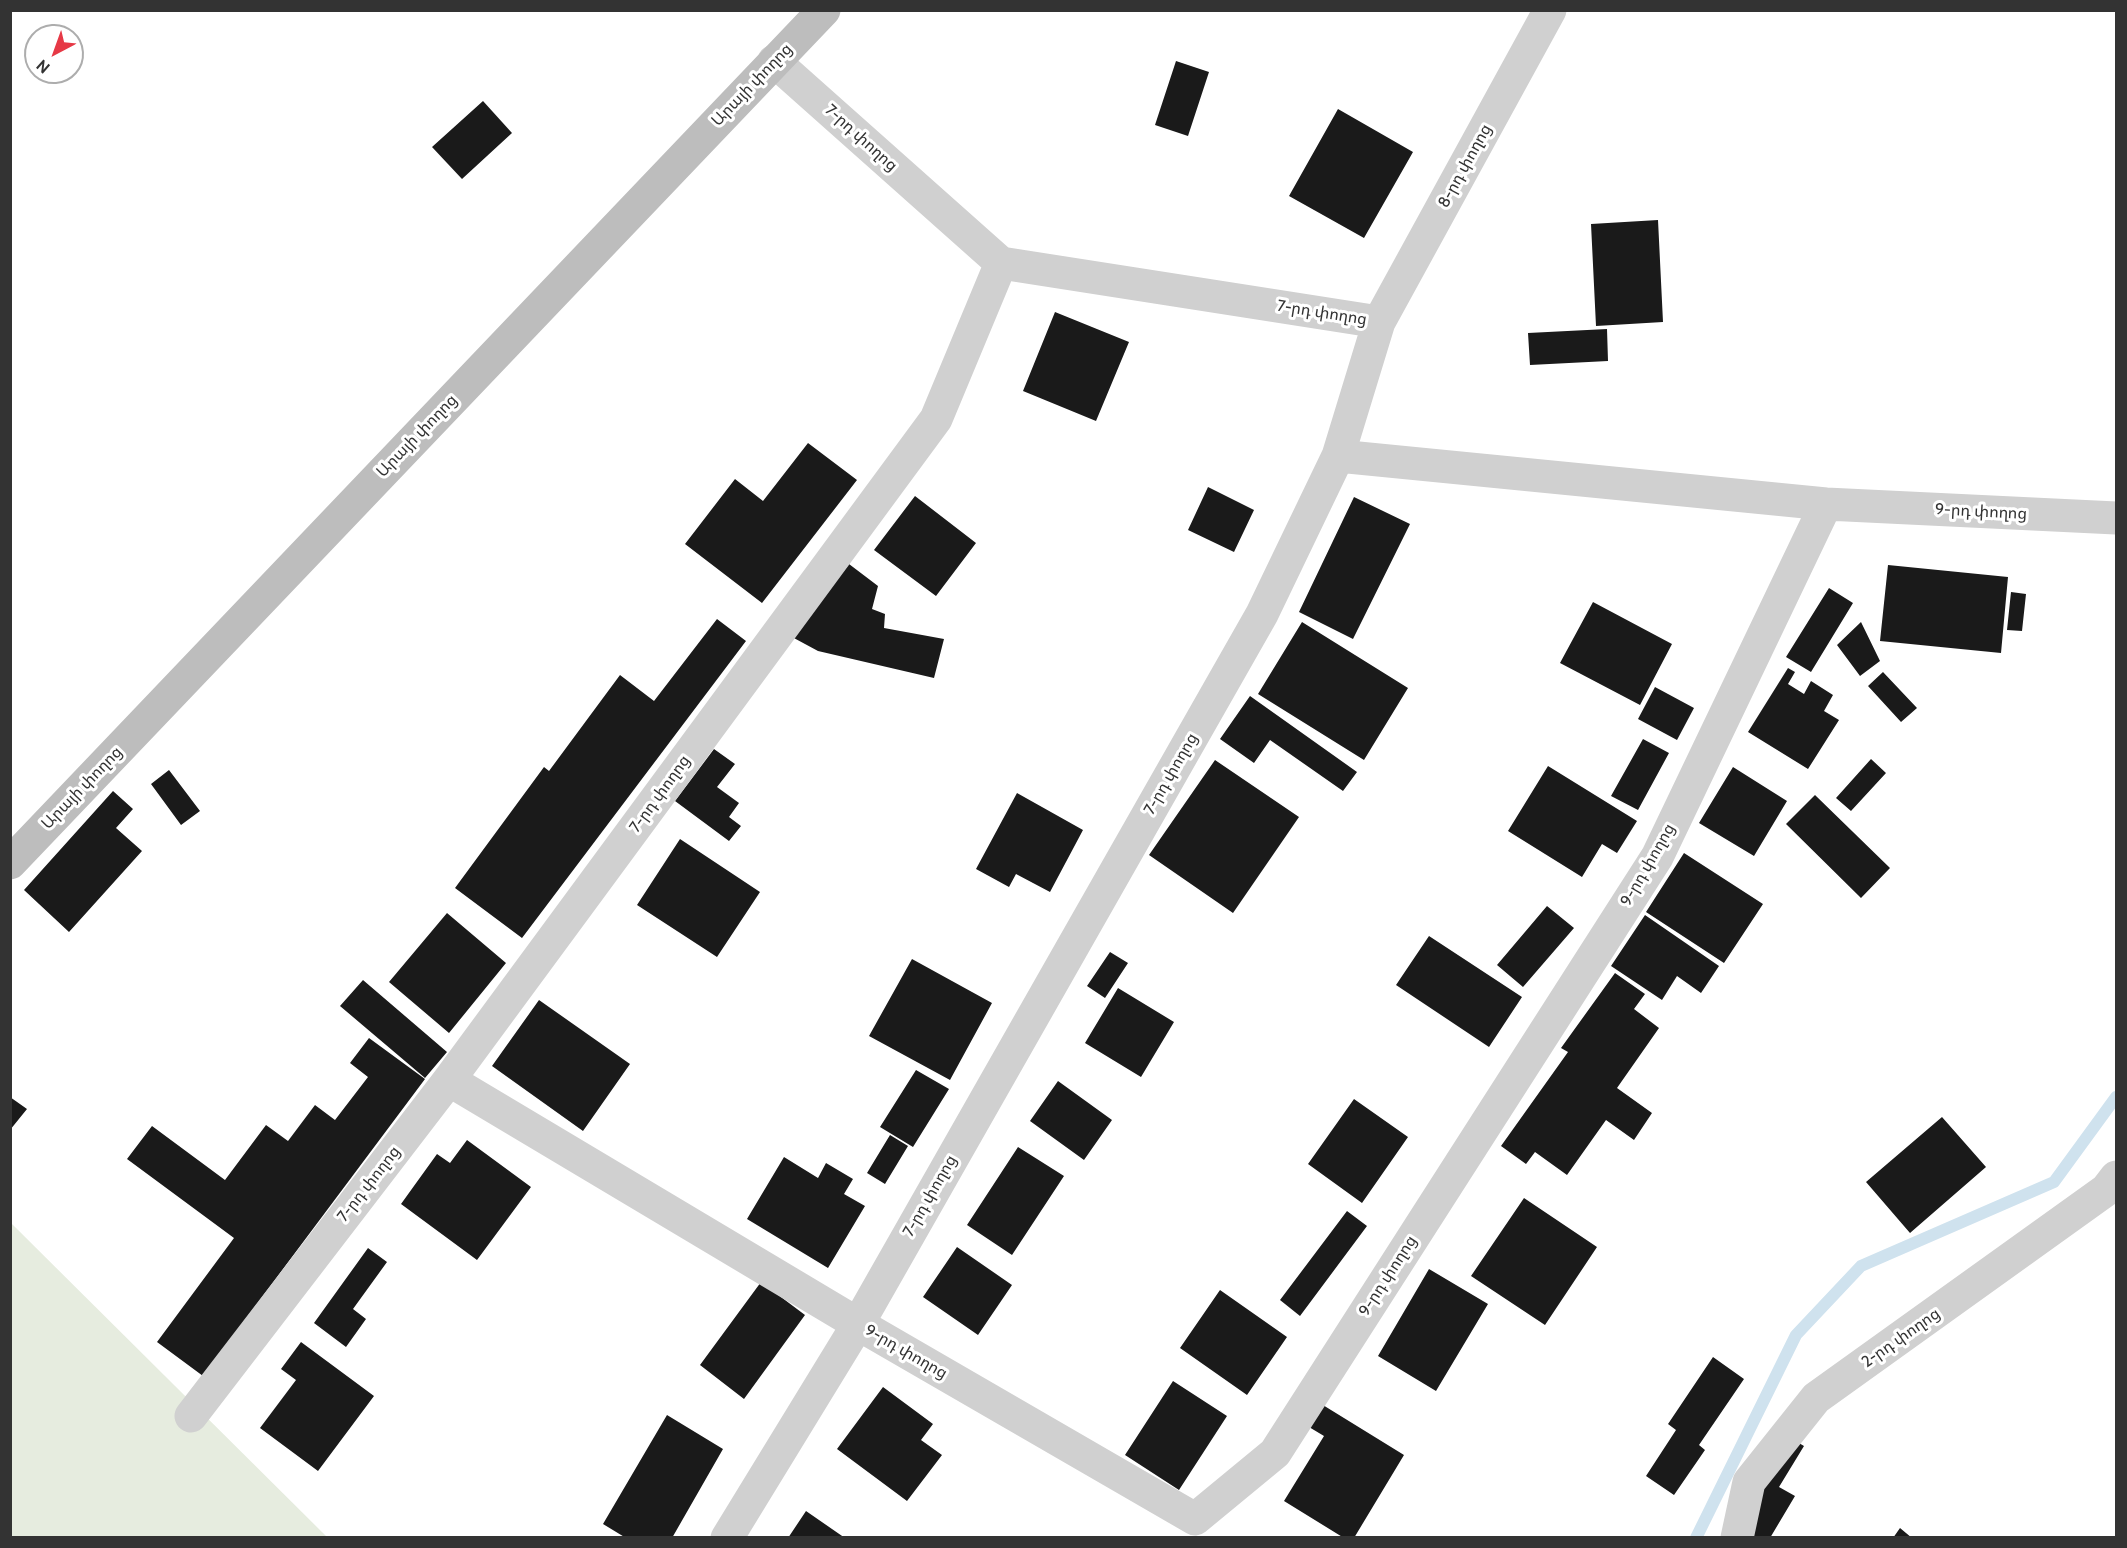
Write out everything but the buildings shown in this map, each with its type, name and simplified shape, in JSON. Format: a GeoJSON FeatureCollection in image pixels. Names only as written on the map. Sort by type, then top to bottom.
{"type":"FeatureCollection","features":[{"type":"Feature","properties":{"kind":"main road","name":"Արայի փողոց"},"geometry":{"type":"LineString","coordinates":[[10,863],[824,10]]}},
{"type":"Feature","properties":{"kind":"street","name":"8-րդ փողոց"},"geometry":{"type":"LineString","coordinates":[[1379,322],[1550,10]]}},
{"type":"Feature","properties":{"kind":"street","name":"7-րդ փողոց"},"geometry":{"type":"LineString","coordinates":[[728,1538],[858,1324],[1262,614],[1338,456],[1379,322],[1000,263],[774,61]]}},
{"type":"Feature","properties":{"kind":"street","name":"7-րդ փողոց"},"geometry":{"type":"LineString","coordinates":[[191,1416],[449,1080],[936,418],[1000,263]]}},
{"type":"Feature","properties":{"kind":"street"},"geometry":{"type":"LineString","coordinates":[[1338,456],[1826,504]]}},
{"type":"Feature","properties":{"kind":"street","name":"9-րդ փողոց"},"geometry":{"type":"LineString","coordinates":[[449,1080],[858,1324],[1196,1519],[1275,1453],[1657,857],[1826,504],[2116,518]]}},
{"type":"Feature","properties":{"kind":"street","name":"2-րդ փողոց"},"geometry":{"type":"LineString","coordinates":[[1737,1538],[1749,1482],[1816,1398],[2106,1190],[2116,1177]]}},
{"type":"Feature","properties":{"kind":"shaded area"},"geometry":{"type":"Polygon","coordinates":[[[11,1223],[327,1537],[11,1537],[11,1223]]]}},
{"type":"Feature","properties":{"kind":"waterway"},"geometry":{"type":"LineString","coordinates":[[1696,1538],[1796,1335],[1861,1266],[2054,1182],[2116,1097]]}}]}
